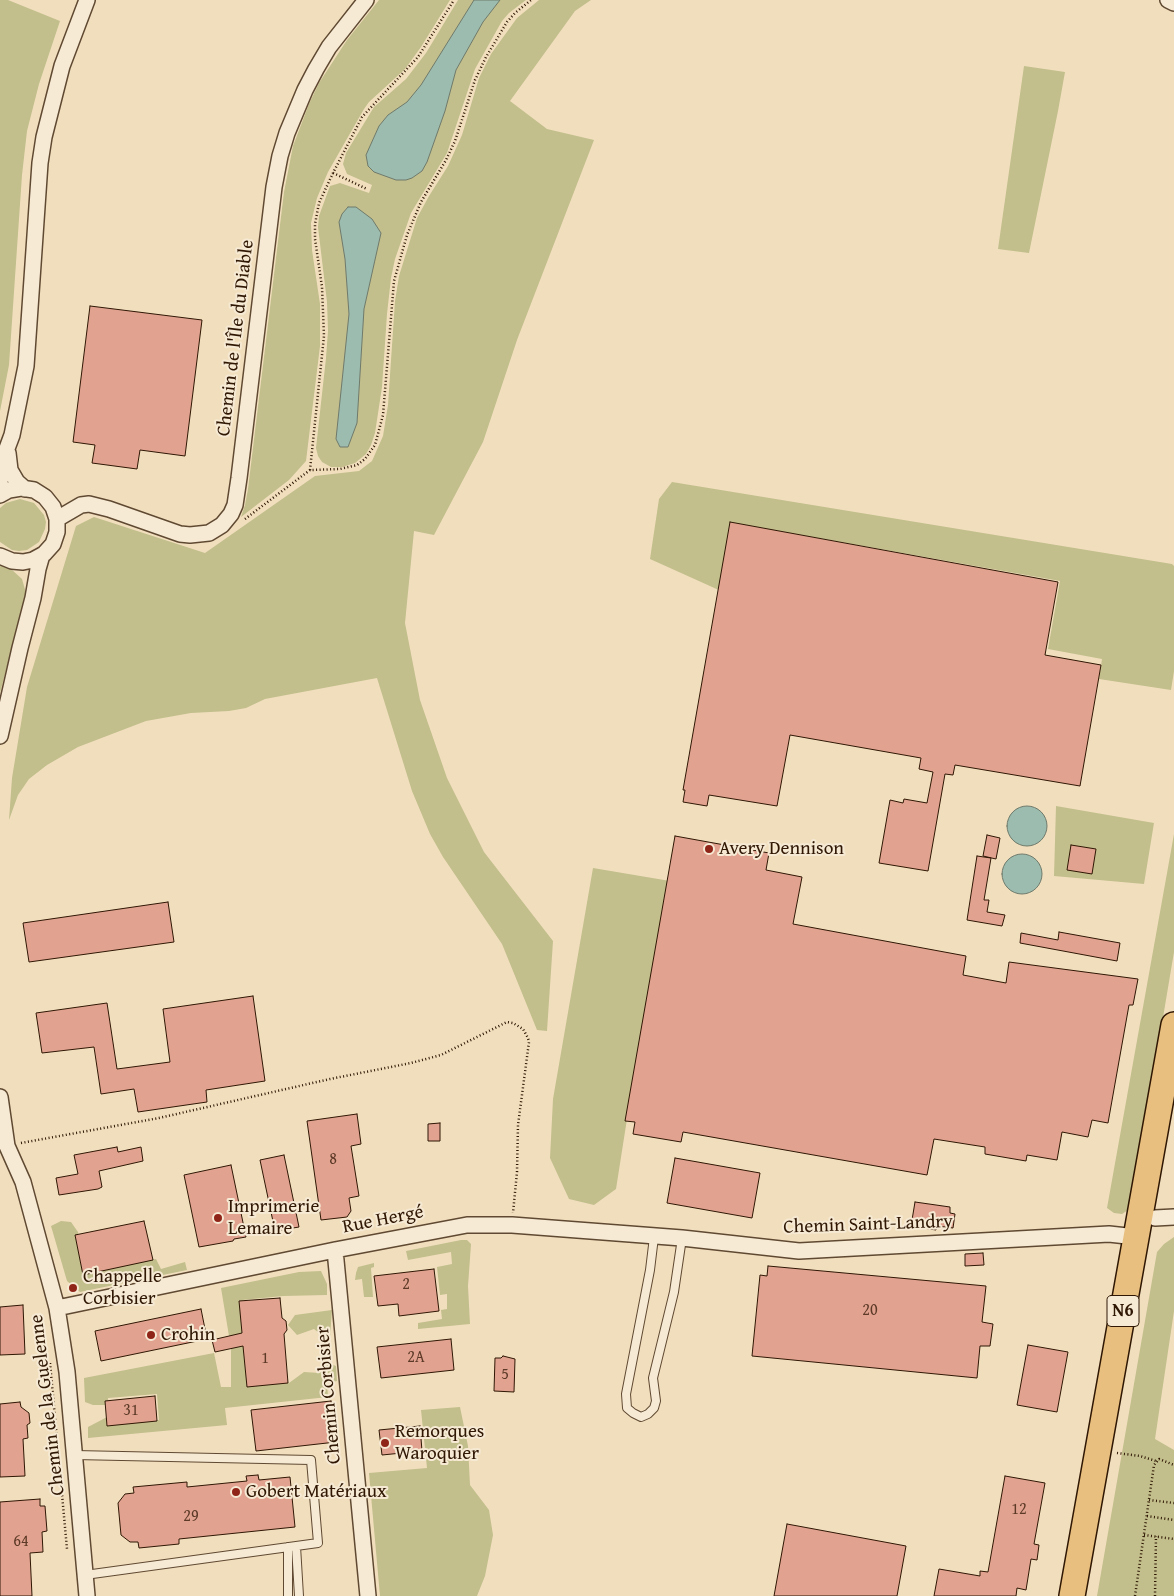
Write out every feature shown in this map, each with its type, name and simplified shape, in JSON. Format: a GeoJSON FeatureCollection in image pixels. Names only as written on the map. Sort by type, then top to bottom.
{"type":"FeatureCollection","features":[{"type":"Feature","properties":{"kind":"main road","name":"N6"},"geometry":{"type":"LineString","coordinates":[[1072,1596],[1174,1025]]}},
{"type":"Feature","properties":{"kind":"main road","name":"N6"},"geometry":{"type":"LineString","coordinates":[[1087,1596],[1113,1453],[1165,1218],[1174,1112]]}},
{"type":"Feature","properties":{"kind":"street"},"geometry":{"type":"LineString","coordinates":[[0,482],[3,459],[8,449],[26,366],[40,163],[44,137],[62,66],[87,0]]}},
{"type":"Feature","properties":{"kind":"street","name":"Chemin de l'Île du Diable"},"geometry":{"type":"LineString","coordinates":[[222,526],[235,505],[274,187],[280,156],[305,90],[316,69],[329,47],[366,0]]}},
{"type":"Feature","properties":{"kind":"street"},"geometry":{"type":"LineString","coordinates":[[1168,0],[1174,3]]}},
{"type":"Feature","properties":{"kind":"street"},"geometry":{"type":"LineString","coordinates":[[8,449],[10,470],[17,482],[25,489]]}},
{"type":"Feature","properties":{"kind":"street"},"geometry":{"type":"LineString","coordinates":[[0,495],[9,490],[34,490],[45,497],[53,507],[57,519],[57,532],[53,544],[42,555],[33,560],[15,562]]}},
{"type":"Feature","properties":{"kind":"street"},"geometry":{"type":"LineString","coordinates":[[57,519],[81,505],[90,504],[180,534],[200,535],[209,533],[222,526]]}},
{"type":"Feature","properties":{"kind":"street"},"geometry":{"type":"LineString","coordinates":[[0,736],[42,555]]}},
{"type":"Feature","properties":{"kind":"street"},"geometry":{"type":"LineString","coordinates":[[0,556],[15,562],[29,578],[35,590]]}},
{"type":"Feature","properties":{"kind":"street","name":"Chemin de la Guelenne"},"geometry":{"type":"LineString","coordinates":[[0,1097],[7,1146],[23,1182],[57,1308],[67,1372],[87,1596]]}},
{"type":"Feature","properties":{"kind":"street","name":"Rue Hergé"},"geometry":{"type":"LineString","coordinates":[[57,1308],[335,1250],[467,1225],[512,1225]]}},
{"type":"Feature","properties":{"kind":"street","name":"Chemin Saint-Landry"},"geometry":{"type":"LineString","coordinates":[[512,1225],[682,1238],[799,1251],[1109,1234],[1136,1237]]}},
{"type":"Feature","properties":{"kind":"street","name":"Chemin Corbisier"},"geometry":{"type":"LineString","coordinates":[[335,1250],[368,1596]]}},
{"type":"Feature","properties":{"kind":"lane"},"geometry":{"type":"LineString","coordinates":[[654,1236],[650,1270],[626,1394],[627,1408],[633,1414],[641,1417],[648,1414],[654,1408],[656,1401],[653,1378],[674,1292],[682,1238]]}},
{"type":"Feature","properties":{"kind":"lane"},"geometry":{"type":"LineString","coordinates":[[75,1455],[311,1460],[318,1543],[86,1575]]}},
{"type":"Feature","properties":{"kind":"lane"},"geometry":{"type":"LineString","coordinates":[[296,1546],[299,1596]]}},
{"type":"Feature","properties":{"kind":"lane"},"geometry":{"type":"LineString","coordinates":[[288,1547],[288,1596]]}},
{"type":"Feature","properties":{"kind":"path"},"geometry":{"type":"LineString","coordinates":[[310,470],[324,336],[322,287],[315,238],[315,224],[319,204],[362,117],[418,57],[454,0]]}},
{"type":"Feature","properties":{"kind":"path"},"geometry":{"type":"LineString","coordinates":[[222,526],[250,517],[310,470],[340,469],[357,465],[365,459],[376,445],[383,415],[394,281],[407,234],[421,202],[455,141],[475,80],[486,57],[507,22],[532,0]]}},
{"type":"Feature","properties":{"kind":"path"},"geometry":{"type":"LineString","coordinates":[[333,173],[367,189]]}},
{"type":"Feature","properties":{"kind":"path"},"geometry":{"type":"LineString","coordinates":[[7,1146],[159,1118],[410,1064],[441,1055],[507,1022],[519,1026],[526,1032],[529,1048],[518,1125],[517,1172],[512,1225]]}},
{"type":"Feature","properties":{"kind":"path"},"geometry":{"type":"LineString","coordinates":[[50,1363],[68,1557]]}},
{"type":"Feature","properties":{"kind":"path"},"geometry":{"type":"LineString","coordinates":[[1113,1453],[1140,1456],[1156,1461],[1163,1459],[1174,1465]]}},
{"type":"Feature","properties":{"kind":"path"},"geometry":{"type":"LineString","coordinates":[[1135,1596],[1156,1461]]}},
{"type":"Feature","properties":{"kind":"path"},"geometry":{"type":"LineString","coordinates":[[1149,1500],[1174,1503]]}},
{"type":"Feature","properties":{"kind":"path"},"geometry":{"type":"LineString","coordinates":[[1147,1516],[1174,1520]]}},
{"type":"Feature","properties":{"kind":"path"},"geometry":{"type":"LineString","coordinates":[[1144,1534],[1174,1539]]}},
{"type":"Feature","properties":{"kind":"path"},"geometry":{"type":"LineString","coordinates":[[1155,1596],[1156,1536]]}},
{"type":"Feature","properties":{"kind":"shaded area"},"geometry":{"type":"Polygon","coordinates":[[[0,0],[8,0],[60,21],[39,84],[27,131],[22,175],[9,365],[0,411],[0,0]]]}},
{"type":"Feature","properties":{"kind":"shaded area"},"geometry":{"type":"Polygon","coordinates":[[[379,0],[450,0],[405,69],[369,102],[364,109],[328,172],[317,198],[311,223],[312,250],[320,304],[320,346],[306,461],[289,480],[241,517],[248,489],[284,192],[293,146],[319,83],[347,40],[379,0]]]}},
{"type":"Feature","properties":{"kind":"shaded area"},"geometry":{"type":"Polygon","coordinates":[[[458,0],[526,0],[502,21],[475,69],[447,153],[411,213],[395,259],[391,278],[382,387],[375,433],[371,445],[366,454],[355,463],[342,467],[331,467],[322,462],[316,448],[328,331],[327,302],[318,227],[319,216],[330,186],[340,183],[369,193],[372,185],[347,174],[343,164],[346,153],[374,107],[406,79],[426,53],[458,0]]]}},
{"type":"Feature","properties":{"kind":"shaded area"},"geometry":{"type":"Polygon","coordinates":[[[474,0],[500,0],[483,22],[456,70],[445,111],[422,171],[406,180],[396,180],[374,172],[368,166],[366,155],[379,126],[388,115],[407,102],[421,85],[474,0]]]}},
{"type":"Feature","properties":{"kind":"shaded area"},"geometry":{"type":"Polygon","coordinates":[[[539,0],[591,0],[575,11],[510,101],[547,129],[594,140],[517,340],[483,442],[434,535],[414,531],[405,623],[420,700],[447,778],[484,852],[553,941],[547,1031],[537,1030],[502,944],[443,857],[430,834],[412,791],[377,678],[265,699],[246,708],[191,713],[146,721],[78,747],[47,765],[29,779],[18,795],[9,820],[12,778],[27,687],[76,526],[94,517],[205,553],[315,476],[359,471],[372,461],[383,436],[388,405],[395,301],[399,276],[417,218],[448,166],[462,135],[479,78],[491,54],[517,18],[539,0]]]}},
{"type":"Feature","properties":{"kind":"shaded area"},"geometry":{"type":"Polygon","coordinates":[[[1024,66],[1065,72],[1029,253],[998,249],[1024,66]]]}},
{"type":"Feature","properties":{"kind":"shaded area"},"geometry":{"type":"Polygon","coordinates":[[[348,207],[356,207],[372,219],[381,233],[364,309],[357,423],[348,447],[340,447],[336,439],[349,314],[345,259],[339,222],[342,214],[348,207]]]}},
{"type":"Feature","properties":{"kind":"shaded area"},"geometry":{"type":"Polygon","coordinates":[[[672,482],[1172,564],[1174,566],[1174,671],[1171,690],[1099,679],[1102,659],[1048,649],[1060,581],[734,523],[721,591],[650,559],[659,499],[672,482]]]}},
{"type":"Feature","properties":{"kind":"shaded area"},"geometry":{"type":"Polygon","coordinates":[[[20,499],[34,503],[44,515],[46,522],[39,542],[27,550],[19,551],[12,550],[0,542],[0,508],[6,503],[20,499]]]}},
{"type":"Feature","properties":{"kind":"shaded area"},"geometry":{"type":"Polygon","coordinates":[[[0,564],[11,569],[22,579],[26,593],[0,693],[0,564]]]}},
{"type":"Feature","properties":{"kind":"shaded area"},"geometry":{"type":"Polygon","coordinates":[[[1031,806],[1038,809],[1044,815],[1047,826],[1046,834],[1038,843],[1031,846],[1023,846],[1016,843],[1008,834],[1007,822],[1010,815],[1019,807],[1031,806]]]}},
{"type":"Feature","properties":{"kind":"shaded area"},"geometry":{"type":"Polygon","coordinates":[[[1056,806],[1154,823],[1144,884],[1054,876],[1056,806]]]}},
{"type":"Feature","properties":{"kind":"shaded area"},"geometry":{"type":"Polygon","coordinates":[[[1174,834],[1174,952],[1131,1208],[1122,1214],[1114,1213],[1107,1208],[1174,834]]]}},
{"type":"Feature","properties":{"kind":"shaded area"},"geometry":{"type":"Polygon","coordinates":[[[1026,854],[1033,857],[1039,863],[1042,874],[1041,882],[1033,891],[1026,894],[1018,894],[1011,891],[1003,882],[1002,870],[1005,863],[1014,855],[1026,854]]]}},
{"type":"Feature","properties":{"kind":"shaded area"},"geometry":{"type":"Polygon","coordinates":[[[593,868],[670,881],[616,1189],[594,1205],[569,1199],[550,1158],[553,1099],[593,868]]]}},
{"type":"Feature","properties":{"kind":"shaded area"},"geometry":{"type":"Polygon","coordinates":[[[61,1221],[71,1222],[78,1232],[86,1274],[156,1259],[161,1269],[185,1262],[187,1270],[80,1292],[67,1281],[51,1226],[61,1221]]]}},
{"type":"Feature","properties":{"kind":"shaded area"},"geometry":{"type":"Polygon","coordinates":[[[1174,1237],[1174,1311],[1155,1439],[1174,1450],[1174,1596],[1097,1596],[1157,1252],[1174,1237]]]}},
{"type":"Feature","properties":{"kind":"shaded area"},"geometry":{"type":"Polygon","coordinates":[[[467,1240],[471,1244],[468,1286],[470,1324],[418,1329],[418,1323],[442,1319],[441,1310],[447,1309],[447,1294],[440,1295],[437,1267],[452,1264],[451,1252],[408,1260],[406,1251],[467,1240]]]}},
{"type":"Feature","properties":{"kind":"shaded area"},"geometry":{"type":"Polygon","coordinates":[[[374,1263],[374,1267],[371,1268],[373,1297],[364,1297],[362,1279],[355,1280],[356,1273],[358,1267],[374,1263]]]}},
{"type":"Feature","properties":{"kind":"shaded area"},"geometry":{"type":"Polygon","coordinates":[[[321,1271],[327,1284],[327,1295],[283,1296],[242,1300],[249,1386],[289,1383],[304,1372],[320,1373],[329,1363],[336,1366],[337,1381],[327,1383],[328,1397],[225,1408],[227,1425],[88,1438],[88,1427],[109,1416],[109,1424],[159,1420],[157,1394],[108,1398],[108,1405],[93,1405],[85,1402],[84,1378],[214,1353],[221,1387],[231,1387],[231,1348],[221,1288],[299,1272],[321,1271]]]}},
{"type":"Feature","properties":{"kind":"shaded area"},"geometry":{"type":"Polygon","coordinates":[[[332,1310],[330,1337],[324,1337],[314,1329],[297,1335],[288,1325],[295,1315],[332,1310]]]}},
{"type":"Feature","properties":{"kind":"shaded area"},"geometry":{"type":"Polygon","coordinates":[[[460,1407],[468,1446],[470,1485],[489,1510],[493,1535],[485,1576],[477,1596],[380,1596],[369,1473],[427,1468],[421,1410],[460,1407]]]}},
{"type":"Feature","properties":{"kind":"building"},"geometry":{"type":"Polygon","coordinates":[[[90,306],[202,320],[185,456],[140,450],[137,469],[92,463],[95,445],[73,442],[90,306]]]}},
{"type":"Feature","properties":{"kind":"building"},"geometry":{"type":"Polygon","coordinates":[[[730,522],[1058,582],[1045,655],[1101,665],[1080,786],[955,765],[953,775],[945,774],[928,871],[879,863],[890,800],[903,803],[904,799],[927,803],[933,772],[919,769],[921,758],[790,735],[777,806],[709,795],[707,806],[683,802],[685,790],[683,790],[730,522]]]}},
{"type":"Feature","properties":{"kind":"building"},"geometry":{"type":"Polygon","coordinates":[[[987,835],[1000,838],[996,859],[983,856],[987,835]]]}},
{"type":"Feature","properties":{"kind":"building"},"geometry":{"type":"Polygon","coordinates":[[[675,836],[769,853],[766,870],[802,877],[793,924],[966,956],[963,975],[1006,983],[1009,962],[1138,979],[1133,1005],[1129,1005],[1108,1123],[1092,1120],[1088,1137],[1062,1132],[1057,1160],[1027,1155],[1026,1161],[985,1154],[985,1147],[934,1139],[927,1175],[683,1132],[681,1142],[633,1134],[635,1122],[625,1121],[675,836]]]}},
{"type":"Feature","properties":{"kind":"building"},"geometry":{"type":"Polygon","coordinates":[[[1071,845],[1096,849],[1092,874],[1067,870],[1071,845]]]}},
{"type":"Feature","properties":{"kind":"building"},"geometry":{"type":"Polygon","coordinates":[[[977,856],[991,858],[984,900],[989,900],[987,912],[1005,915],[1002,926],[967,920],[977,856]]]}},
{"type":"Feature","properties":{"kind":"building"},"geometry":{"type":"Polygon","coordinates":[[[168,902],[174,942],[29,962],[23,923],[168,902]]]}},
{"type":"Feature","properties":{"kind":"building"},"geometry":{"type":"Polygon","coordinates":[[[1059,932],[1120,943],[1117,961],[1020,943],[1021,933],[1058,940],[1059,932]]]}},
{"type":"Feature","properties":{"kind":"building"},"geometry":{"type":"Polygon","coordinates":[[[253,996],[265,1081],[206,1090],[207,1102],[138,1112],[134,1089],[101,1094],[94,1047],[42,1053],[36,1013],[107,1003],[117,1069],[170,1062],[163,1009],[253,996]]]}},
{"type":"Feature","properties":{"kind":"building"},"geometry":{"type":"Polygon","coordinates":[[[357,1114],[361,1144],[351,1146],[359,1196],[349,1198],[351,1211],[347,1217],[321,1220],[307,1121],[357,1114]]]}},
{"type":"Feature","properties":{"kind":"building"},"geometry":{"type":"Polygon","coordinates":[[[440,1123],[440,1141],[428,1141],[428,1124],[440,1123]]]}},
{"type":"Feature","properties":{"kind":"building"},"geometry":{"type":"Polygon","coordinates":[[[117,1147],[118,1152],[141,1147],[143,1161],[99,1171],[102,1187],[98,1189],[59,1195],[56,1178],[78,1174],[74,1155],[117,1147]]]}},
{"type":"Feature","properties":{"kind":"building"},"geometry":{"type":"Polygon","coordinates":[[[284,1155],[299,1227],[275,1231],[260,1160],[284,1155]]]}},
{"type":"Feature","properties":{"kind":"building"},"geometry":{"type":"Polygon","coordinates":[[[675,1158],[760,1173],[752,1218],[667,1203],[675,1158]]]}},
{"type":"Feature","properties":{"kind":"building","name":"Imprimerie Lemaire"},"geometry":{"type":"Polygon","coordinates":[[[231,1165],[246,1237],[199,1247],[184,1175],[231,1165]]]}},
{"type":"Feature","properties":{"kind":"building"},"geometry":{"type":"Polygon","coordinates":[[[915,1202],[950,1207],[950,1213],[955,1214],[953,1228],[937,1226],[936,1230],[911,1226],[915,1202]]]}},
{"type":"Feature","properties":{"kind":"building"},"geometry":{"type":"Polygon","coordinates":[[[144,1221],[153,1260],[83,1275],[75,1235],[144,1221]]]}},
{"type":"Feature","properties":{"kind":"building"},"geometry":{"type":"Polygon","coordinates":[[[983,1253],[984,1265],[965,1266],[965,1254],[983,1253]]]}},
{"type":"Feature","properties":{"kind":"building"},"geometry":{"type":"Polygon","coordinates":[[[768,1266],[986,1286],[982,1322],[993,1324],[990,1346],[980,1346],[977,1378],[752,1356],[760,1275],[767,1276],[768,1266]]]}},
{"type":"Feature","properties":{"kind":"building"},"geometry":{"type":"Polygon","coordinates":[[[434,1269],[439,1311],[399,1316],[398,1304],[378,1306],[374,1276],[434,1269]]]}},
{"type":"Feature","properties":{"kind":"building"},"geometry":{"type":"Polygon","coordinates":[[[280,1298],[282,1318],[286,1321],[287,1330],[284,1334],[288,1383],[247,1387],[243,1346],[215,1352],[212,1340],[242,1333],[239,1301],[280,1298]]]}},
{"type":"Feature","properties":{"kind":"building"},"geometry":{"type":"Polygon","coordinates":[[[23,1305],[25,1354],[0,1355],[0,1307],[23,1305]]]}},
{"type":"Feature","properties":{"kind":"building","name":"Crohin"},"geometry":{"type":"Polygon","coordinates":[[[201,1309],[207,1339],[101,1361],[95,1331],[201,1309]]]}},
{"type":"Feature","properties":{"kind":"building"},"geometry":{"type":"Polygon","coordinates":[[[451,1339],[454,1370],[381,1378],[377,1347],[451,1339]]]}},
{"type":"Feature","properties":{"kind":"building"},"geometry":{"type":"Polygon","coordinates":[[[1028,1345],[1068,1352],[1057,1412],[1017,1405],[1028,1345]]]}},
{"type":"Feature","properties":{"kind":"building"},"geometry":{"type":"Polygon","coordinates":[[[503,1356],[515,1359],[514,1392],[494,1391],[495,1358],[503,1356]]]}},
{"type":"Feature","properties":{"kind":"building"},"geometry":{"type":"Polygon","coordinates":[[[155,1396],[157,1421],[107,1426],[105,1401],[155,1396]]]}},
{"type":"Feature","properties":{"kind":"building"},"geometry":{"type":"Polygon","coordinates":[[[331,1401],[336,1442],[256,1451],[251,1410],[331,1401]]]}},
{"type":"Feature","properties":{"kind":"building"},"geometry":{"type":"Polygon","coordinates":[[[20,1402],[21,1407],[29,1413],[30,1423],[27,1425],[28,1438],[23,1439],[25,1476],[0,1477],[0,1404],[20,1402]]]}},
{"type":"Feature","properties":{"kind":"building"},"geometry":{"type":"Polygon","coordinates":[[[420,1426],[422,1451],[382,1455],[379,1430],[420,1426]]]}},
{"type":"Feature","properties":{"kind":"building"},"geometry":{"type":"Polygon","coordinates":[[[258,1475],[259,1480],[290,1477],[295,1527],[179,1539],[179,1544],[139,1548],[138,1542],[130,1542],[121,1535],[118,1503],[125,1494],[134,1493],[133,1487],[187,1482],[187,1487],[247,1481],[246,1476],[258,1475]]]}},
{"type":"Feature","properties":{"kind":"building"},"geometry":{"type":"Polygon","coordinates":[[[1005,1476],[1045,1483],[1034,1544],[1039,1545],[1037,1560],[1031,1559],[1026,1590],[1017,1588],[1016,1596],[934,1596],[939,1569],[980,1576],[980,1571],[988,1572],[1005,1476]]]}},
{"type":"Feature","properties":{"kind":"building"},"geometry":{"type":"Polygon","coordinates":[[[40,1499],[40,1506],[45,1506],[47,1531],[42,1532],[43,1552],[30,1553],[32,1596],[0,1596],[0,1502],[40,1499]]]}},
{"type":"Feature","properties":{"kind":"building"},"geometry":{"type":"Polygon","coordinates":[[[787,1524],[906,1546],[897,1596],[774,1596],[787,1524]]]}},
{"type":"Feature","properties":{"kind":"place","name":"Avery Dennison"},"geometry":{"type":"Point","coordinates":[709,849]}},
{"type":"Feature","properties":{"kind":"place","name":"Imprimerie Lemaire"},"geometry":{"type":"Point","coordinates":[218,1218]}},
{"type":"Feature","properties":{"kind":"place","name":"Chappelle Corbisier"},"geometry":{"type":"Point","coordinates":[73,1288]}},
{"type":"Feature","properties":{"kind":"place","name":"Crohin"},"geometry":{"type":"Point","coordinates":[151,1335]}},
{"type":"Feature","properties":{"kind":"place","name":"Remorques Waroquier"},"geometry":{"type":"Point","coordinates":[385,1443]}},
{"type":"Feature","properties":{"kind":"place","name":"Gobert Matériaux"},"geometry":{"type":"Point","coordinates":[236,1492]}}]}
